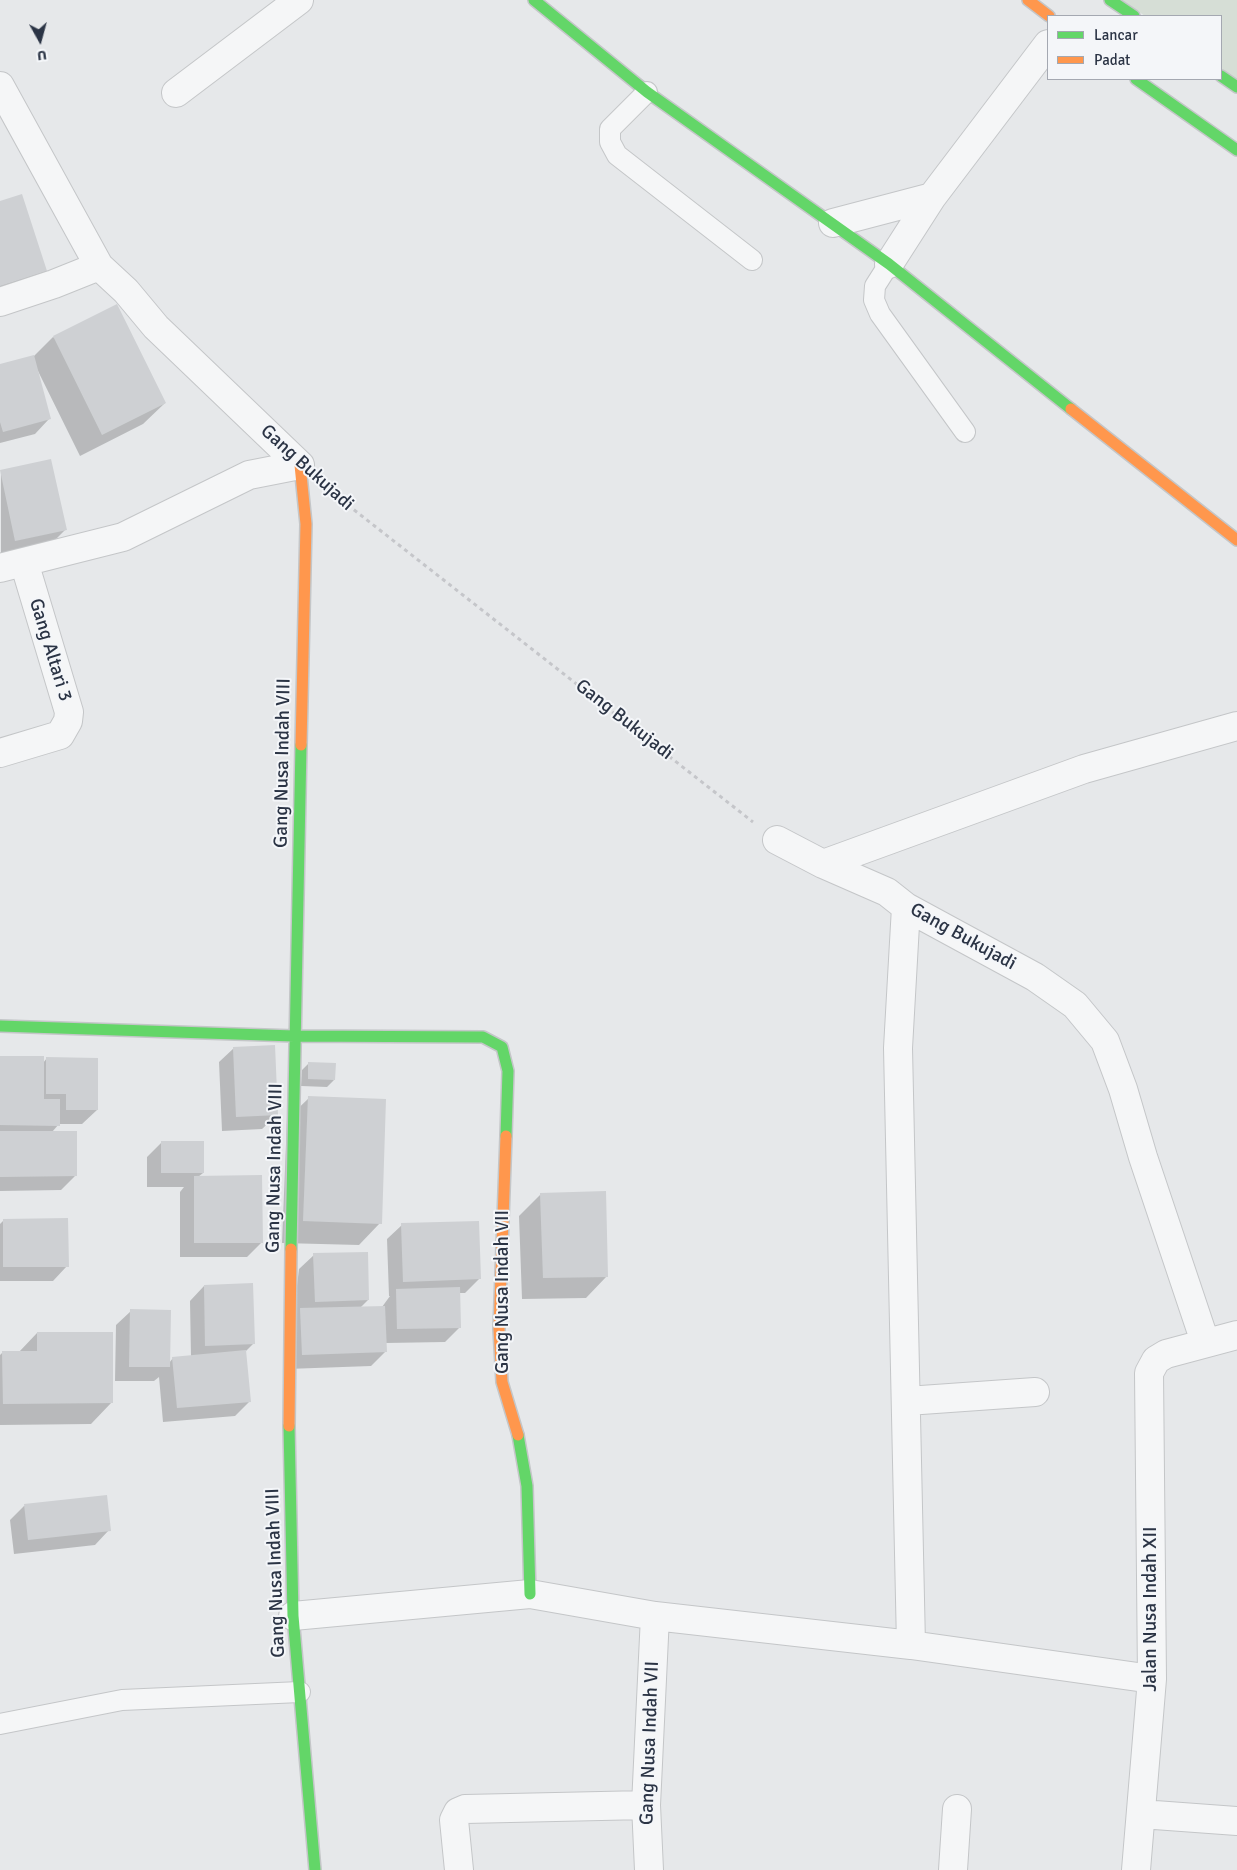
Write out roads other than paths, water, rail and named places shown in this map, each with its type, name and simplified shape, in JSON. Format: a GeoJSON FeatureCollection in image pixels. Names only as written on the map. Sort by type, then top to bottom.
{"type":"FeatureCollection","features":[{"type":"Feature","properties":{"kind":"main road"},"geometry":{"type":"LineString","coordinates":[[534,0],[647,92],[889,264],[1237,540]]}},
{"type":"Feature","properties":{"kind":"main road"},"geometry":{"type":"LineString","coordinates":[[1028,0],[1048,15]]}},
{"type":"Feature","properties":{"kind":"main road"},"geometry":{"type":"LineString","coordinates":[[1110,0],[1132,15]]}},
{"type":"Feature","properties":{"kind":"main road"},"geometry":{"type":"LineString","coordinates":[[1222,77],[1237,87]]}},
{"type":"Feature","properties":{"kind":"main road"},"geometry":{"type":"LineString","coordinates":[[1137,80],[1237,150]]}},
{"type":"Feature","properties":{"kind":"main road","name":"Gang Nusa Indah VIII"},"geometry":{"type":"LineString","coordinates":[[300,465],[306,524],[294,1036],[289,1457],[293,1616],[315,1870]]}},
{"type":"Feature","properties":{"kind":"main road"},"geometry":{"type":"LineString","coordinates":[[0,1026],[294,1036]]}},
{"type":"Feature","properties":{"kind":"main road","name":"Gang Nusa Indah VII"},"geometry":{"type":"LineString","coordinates":[[294,1036],[483,1037],[502,1047],[508,1071],[499,1329],[502,1382],[518,1435],[527,1486],[530,1594]]}},
{"type":"Feature","properties":{"kind":"street"},"geometry":{"type":"LineString","coordinates":[[176,93],[299,0]]}},
{"type":"Feature","properties":{"kind":"street"},"geometry":{"type":"LineString","coordinates":[[889,264],[932,197],[1047,45]]}},
{"type":"Feature","properties":{"kind":"street","name":"Gang Bukujadi"},"geometry":{"type":"LineString","coordinates":[[0,86],[99,266],[126,291],[156,327],[300,465]]}},
{"type":"Feature","properties":{"kind":"street"},"geometry":{"type":"LineString","coordinates":[[833,223],[932,197]]}},
{"type":"Feature","properties":{"kind":"street"},"geometry":{"type":"LineString","coordinates":[[0,302],[54,284],[99,266]]}},
{"type":"Feature","properties":{"kind":"street"},"geometry":{"type":"LineString","coordinates":[[12,565],[123,537],[249,475],[300,465]]}},
{"type":"Feature","properties":{"kind":"street","name":"Gang Altari 3"},"geometry":{"type":"LineString","coordinates":[[0,753],[60,735],[68,721],[68,712],[12,565]]}},
{"type":"Feature","properties":{"kind":"street"},"geometry":{"type":"LineString","coordinates":[[823,864],[1084,769],[1237,726]]}},
{"type":"Feature","properties":{"kind":"street","name":"Gang Bukujadi"},"geometry":{"type":"LineString","coordinates":[[777,840],[823,864],[887,892],[906,907],[1035,977],[1075,1005],[1105,1041],[1124,1089],[1143,1157],[1205,1342]]}},
{"type":"Feature","properties":{"kind":"street"},"geometry":{"type":"LineString","coordinates":[[906,907],[898,1048],[911,1645]]}},
{"type":"Feature","properties":{"kind":"street"},"geometry":{"type":"LineString","coordinates":[[1205,1342],[1237,1335]]}},
{"type":"Feature","properties":{"kind":"street","name":"Jalan Nusa Indah XII"},"geometry":{"type":"LineString","coordinates":[[1136,1870],[1152,1679],[1149,1373],[1156,1360],[1166,1354],[1205,1342]]}},
{"type":"Feature","properties":{"kind":"street"},"geometry":{"type":"LineString","coordinates":[[907,1401],[1035,1392]]}},
{"type":"Feature","properties":{"kind":"street"},"geometry":{"type":"LineString","coordinates":[[293,1616],[530,1594],[655,1616],[911,1645],[1152,1679]]}},
{"type":"Feature","properties":{"kind":"street","name":"Gang Nusa Indah VII"},"geometry":{"type":"LineString","coordinates":[[649,1870],[646,1805],[655,1616]]}},
{"type":"Feature","properties":{"kind":"street"},"geometry":{"type":"LineString","coordinates":[[459,1870],[454,1820],[458,1812],[465,1809],[646,1805]]}},
{"type":"Feature","properties":{"kind":"street"},"geometry":{"type":"LineString","coordinates":[[953,1870],[957,1809]]}},
{"type":"Feature","properties":{"kind":"street"},"geometry":{"type":"LineString","coordinates":[[1141,1814],[1237,1821]]}},
{"type":"Feature","properties":{"kind":"lane"},"geometry":{"type":"LineString","coordinates":[[647,92],[610,129],[610,142],[617,155],[752,260]]}},
{"type":"Feature","properties":{"kind":"lane"},"geometry":{"type":"LineString","coordinates":[[889,264],[875,286],[874,300],[877,307],[965,432]]}},
{"type":"Feature","properties":{"kind":"lane"},"geometry":{"type":"LineString","coordinates":[[0,1724],[122,1700],[300,1692]]}}]}
